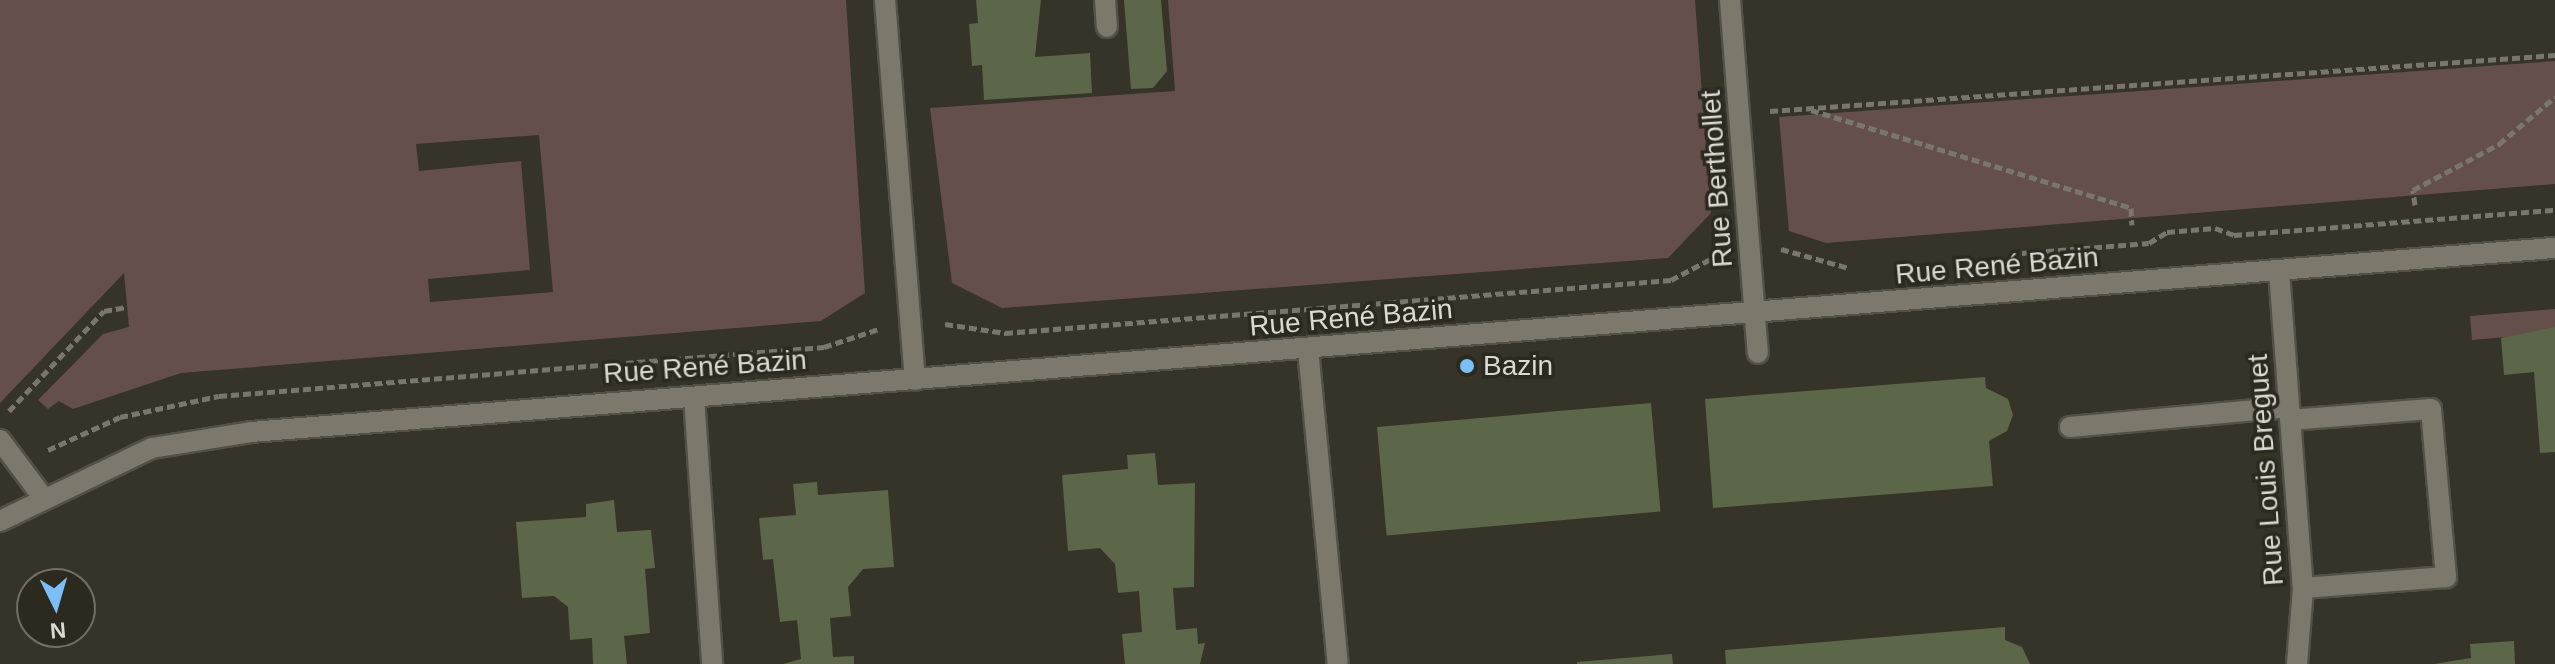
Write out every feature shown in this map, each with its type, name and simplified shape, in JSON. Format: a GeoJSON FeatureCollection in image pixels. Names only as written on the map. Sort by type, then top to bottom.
{"type":"FeatureCollection","features":[{"type":"Feature","properties":{"kind":"street"},"geometry":{"type":"LineString","coordinates":[[885,0],[915,380]]}},
{"type":"Feature","properties":{"kind":"street"},"geometry":{"type":"LineString","coordinates":[[1105,0],[1107,27]]}},
{"type":"Feature","properties":{"kind":"street","name":"Rue Berthollet"},"geometry":{"type":"LineString","coordinates":[[1730,0],[1758,353]]}},
{"type":"Feature","properties":{"kind":"street","name":"Rue René Bazin"},"geometry":{"type":"LineString","coordinates":[[0,521],[42,496],[152,448],[251,432],[2555,248]]}},
{"type":"Feature","properties":{"kind":"street","name":"Rue Louis Breguet"},"geometry":{"type":"LineString","coordinates":[[2279,271],[2303,588],[2297,664]]}},
{"type":"Feature","properties":{"kind":"street"},"geometry":{"type":"LineString","coordinates":[[1308,349],[1338,664]]}},
{"type":"Feature","properties":{"kind":"street"},"geometry":{"type":"LineString","coordinates":[[694,397],[712,664]]}},
{"type":"Feature","properties":{"kind":"street"},"geometry":{"type":"LineString","coordinates":[[2070,427],[2290,413],[2431,409],[2446,577],[2303,588]]}},
{"type":"Feature","properties":{"kind":"street"},"geometry":{"type":"LineString","coordinates":[[0,440],[42,496]]}},
{"type":"Feature","properties":{"kind":"path"},"geometry":{"type":"LineString","coordinates":[[1740,114],[2555,55]]}},
{"type":"Feature","properties":{"kind":"path"},"geometry":{"type":"LineString","coordinates":[[2415,205],[2413,190],[2499,144],[2555,97]]}},
{"type":"Feature","properties":{"kind":"path"},"geometry":{"type":"LineString","coordinates":[[1807,109],[2131,208],[2132,225]]}},
{"type":"Feature","properties":{"kind":"path"},"geometry":{"type":"LineString","coordinates":[[2012,254],[2149,243],[2167,232],[2215,228],[2234,235],[2555,210]]}},
{"type":"Feature","properties":{"kind":"path"},"geometry":{"type":"LineString","coordinates":[[1781,249],[1859,267]]}},
{"type":"Feature","properties":{"kind":"path"},"geometry":{"type":"LineString","coordinates":[[947,324],[1005,333],[1671,280],[1713,255]]}},
{"type":"Feature","properties":{"kind":"path"},"geometry":{"type":"LineString","coordinates":[[0,420],[104,311],[127,307]]}},
{"type":"Feature","properties":{"kind":"shaded area"},"geometry":{"type":"Polygon","coordinates":[[[0,0],[846,0],[865,293],[821,321],[181,373],[73,409],[59,401],[48,409],[38,400],[103,334],[129,327],[124,273],[0,403],[0,0]],[[539,135],[416,144],[419,171],[521,161],[530,270],[428,279],[430,302],[553,292],[539,135]]]}},
{"type":"Feature","properties":{"kind":"shaded area"},"geometry":{"type":"Polygon","coordinates":[[[1168,0],[1695,0],[1711,213],[1668,258],[1002,308],[952,283],[930,108],[1175,91],[1168,0]]]}},
{"type":"Feature","properties":{"kind":"shaded area"},"geometry":{"type":"Polygon","coordinates":[[[2555,61],[2555,184],[1826,243],[1789,231],[1779,117],[2555,61]]]}},
{"type":"Feature","properties":{"kind":"shaded area"},"geometry":{"type":"Polygon","coordinates":[[[2555,309],[2555,327],[2540,334],[2472,340],[2470,316],[2555,309]]]}},
{"type":"Feature","properties":{"kind":"building"},"geometry":{"type":"Polygon","coordinates":[[[976,0],[1041,0],[1035,57],[1090,53],[1092,93],[984,100],[982,65],[972,66],[969,24],[978,23],[976,0]]]}},
{"type":"Feature","properties":{"kind":"building"},"geometry":{"type":"Polygon","coordinates":[[[1124,0],[1161,0],[1167,71],[1153,88],[1131,89],[1124,0]]]}},
{"type":"Feature","properties":{"kind":"building"},"geometry":{"type":"Polygon","coordinates":[[[2555,327],[2555,452],[2540,453],[2534,372],[2504,375],[2501,338],[2555,327]]]}},
{"type":"Feature","properties":{"kind":"building"},"geometry":{"type":"Polygon","coordinates":[[[1985,377],[1986,388],[2008,399],[2013,415],[2007,431],[1989,441],[1993,486],[1713,508],[1705,399],[1985,377]]]}},
{"type":"Feature","properties":{"kind":"building"},"geometry":{"type":"Polygon","coordinates":[[[1651,403],[1660,512],[1387,536],[1377,427],[1651,403]]]}},
{"type":"Feature","properties":{"kind":"building"},"geometry":{"type":"Polygon","coordinates":[[[1155,453],[1158,485],[1195,483],[1194,587],[1173,588],[1176,630],[1197,628],[1198,644],[1205,643],[1200,664],[1125,664],[1122,634],[1142,632],[1139,591],[1118,593],[1115,564],[1100,548],[1068,551],[1062,475],[1128,469],[1127,455],[1155,453]]]}},
{"type":"Feature","properties":{"kind":"building"},"geometry":{"type":"Polygon","coordinates":[[[817,482],[818,495],[888,490],[894,567],[863,569],[848,587],[851,616],[830,618],[833,657],[854,656],[854,664],[783,664],[801,659],[797,620],[780,622],[773,559],[763,560],[759,518],[796,515],[793,484],[817,482]]]}},
{"type":"Feature","properties":{"kind":"building"},"geometry":{"type":"Polygon","coordinates":[[[614,500],[617,532],[651,530],[655,568],[645,569],[650,633],[624,636],[627,664],[593,664],[592,638],[570,640],[568,607],[554,596],[522,598],[516,522],[586,517],[586,504],[614,500]]]}},
{"type":"Feature","properties":{"kind":"building"},"geometry":{"type":"Polygon","coordinates":[[[2005,627],[2005,640],[2022,647],[2030,664],[1726,664],[1725,650],[2005,627]]]}},
{"type":"Feature","properties":{"kind":"building"},"geometry":{"type":"Polygon","coordinates":[[[2514,641],[2515,664],[2434,664],[2471,658],[2470,644],[2514,641]]]}},
{"type":"Feature","properties":{"kind":"building"},"geometry":{"type":"Polygon","coordinates":[[[1672,654],[1673,664],[1577,664],[1577,662],[1672,654]]]}},
{"type":"Feature","properties":{"kind":"place","name":"Bazin"},"geometry":{"type":"Point","coordinates":[1467,366]}}]}
